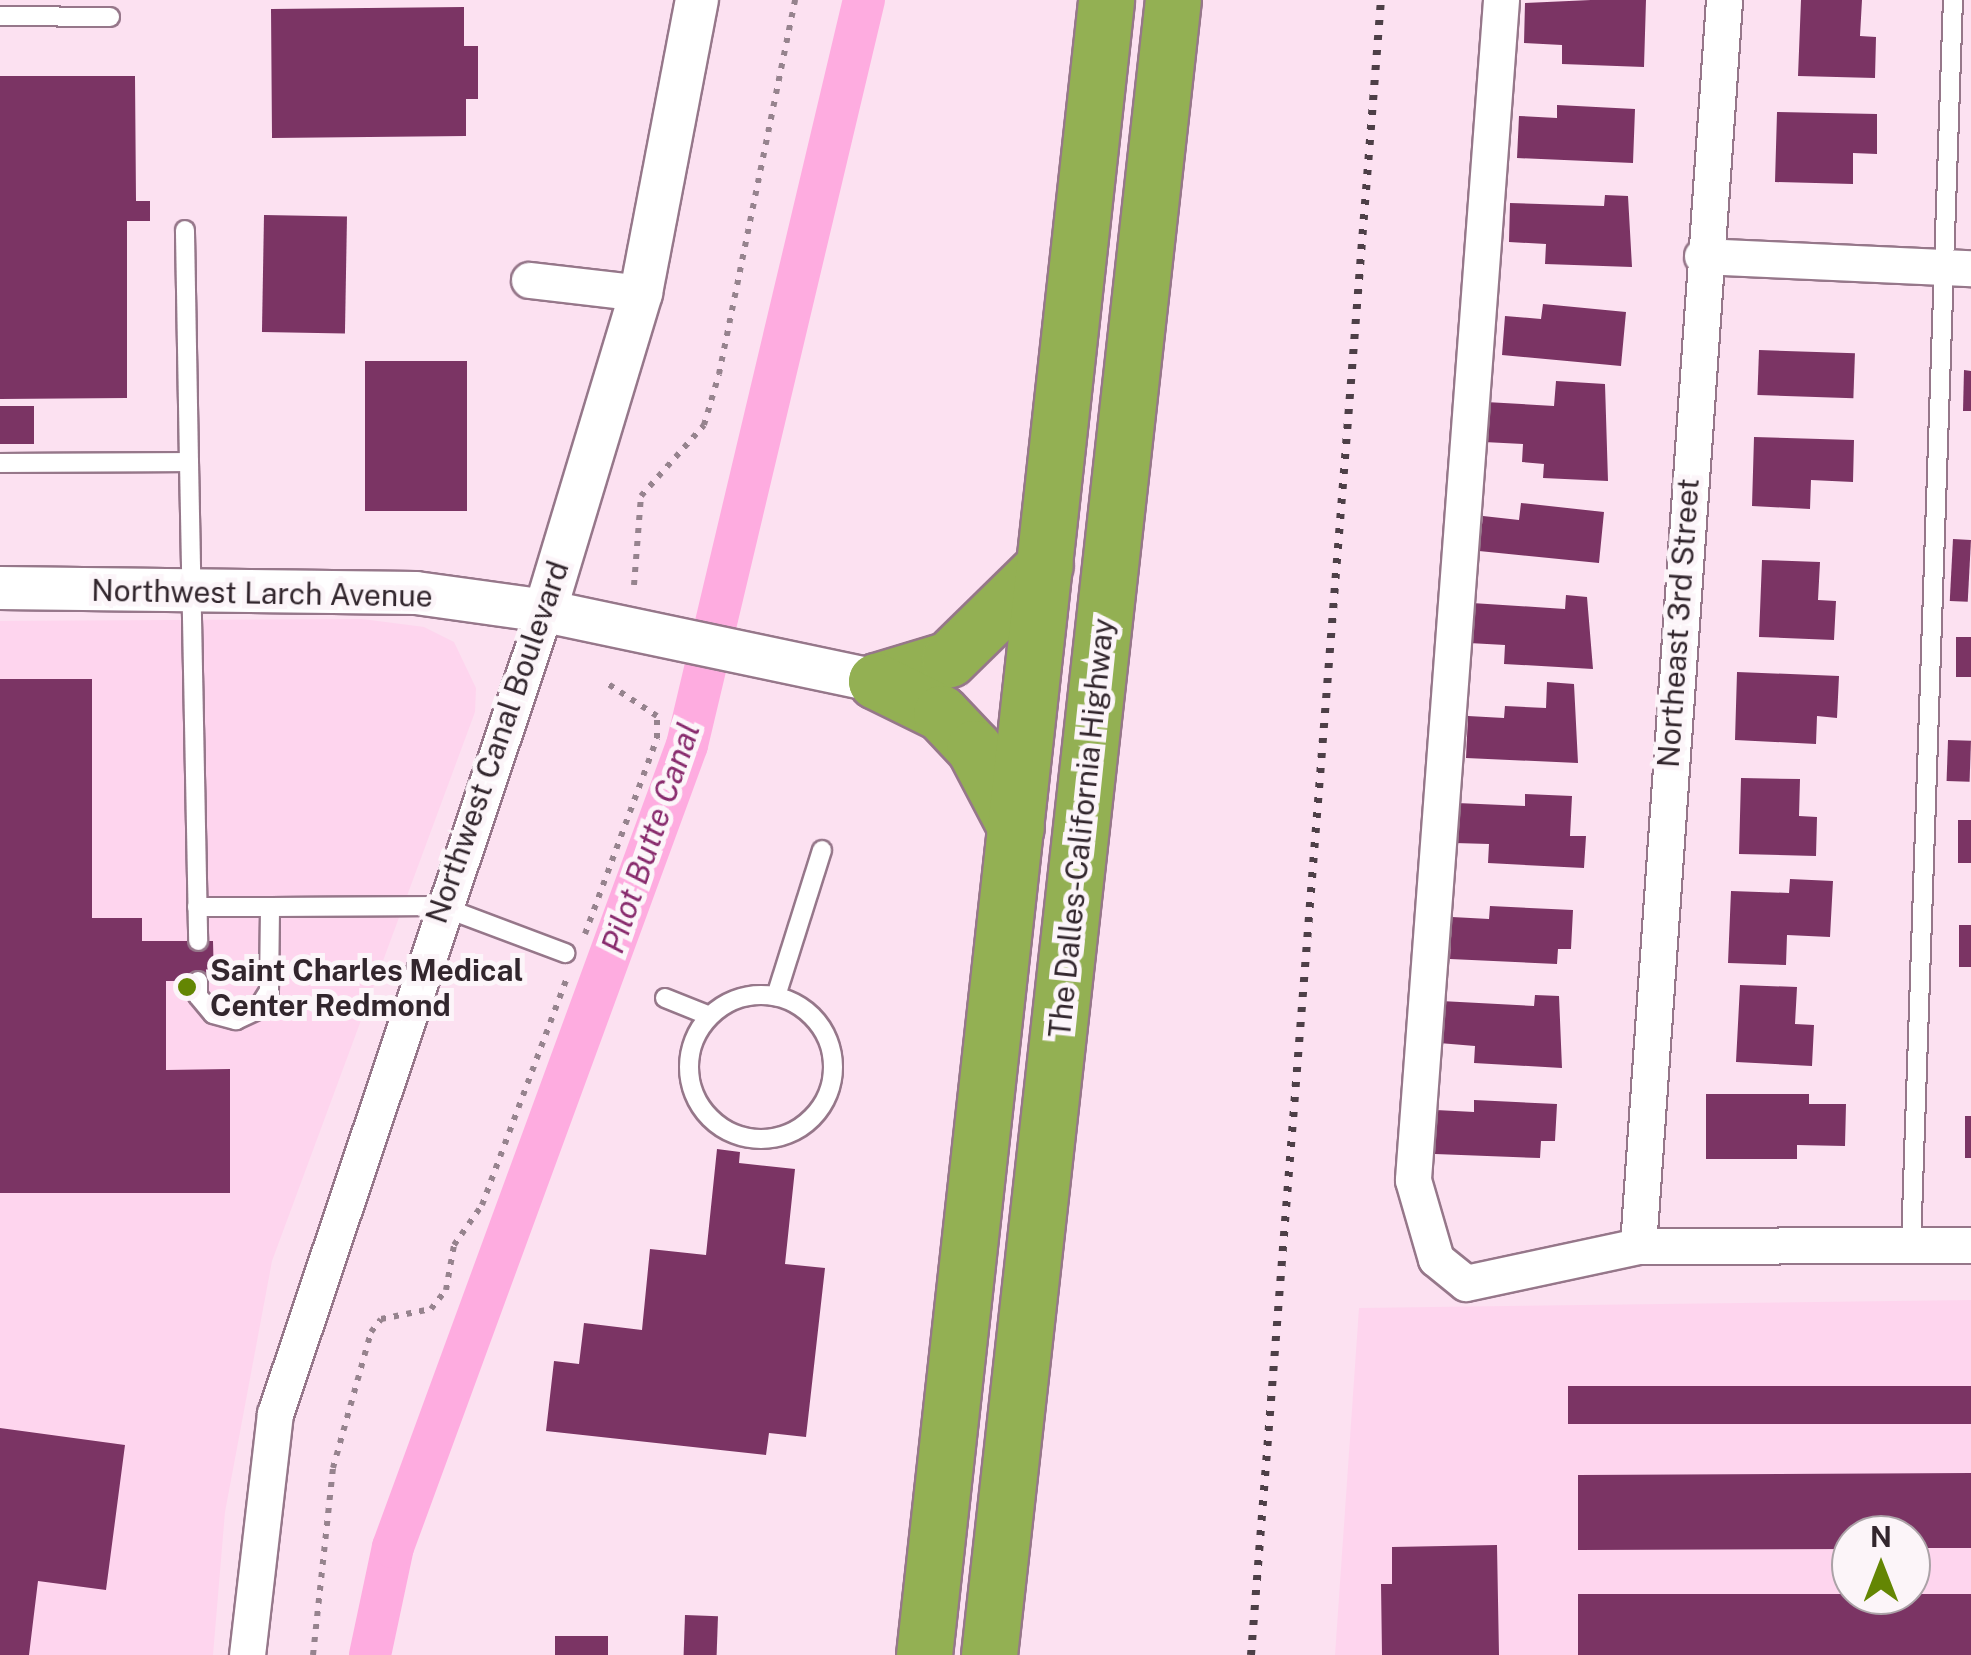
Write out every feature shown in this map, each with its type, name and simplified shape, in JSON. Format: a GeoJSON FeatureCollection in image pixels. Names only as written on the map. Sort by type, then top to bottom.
{"type":"FeatureCollection","features":[{"type":"Feature","properties":{"kind":"highway"},"geometry":{"type":"LineString","coordinates":[[924,1655],[1106,0]]}},
{"type":"Feature","properties":{"kind":"highway","name":"The Dalles-California Highway"},"geometry":{"type":"LineString","coordinates":[[989,1655],[1173,0]]}},
{"type":"Feature","properties":{"kind":"highway"},"geometry":{"type":"LineString","coordinates":[[876,681],[949,659],[1045,566]]}},
{"type":"Feature","properties":{"kind":"highway"},"geometry":{"type":"LineString","coordinates":[[876,681],[941,713],[974,748],[1016,828]]}},
{"type":"Feature","properties":{"kind":"street","name":"Northwest Canal Boulevard"},"geometry":{"type":"LineString","coordinates":[[247,1655],[275,1414],[440,906],[544,611],[640,293],[697,0]]}},
{"type":"Feature","properties":{"kind":"street"},"geometry":{"type":"LineString","coordinates":[[1501,0],[1413,1180],[1436,1258],[1466,1283],[1638,1246],[1971,1245]]}},
{"type":"Feature","properties":{"kind":"street","name":"Northeast 3rd Street"},"geometry":{"type":"LineString","coordinates":[[1638,1246],[1702,256],[1724,0]]}},
{"type":"Feature","properties":{"kind":"street"},"geometry":{"type":"LineString","coordinates":[[1702,256],[1959,267]]}},
{"type":"Feature","properties":{"kind":"street"},"geometry":{"type":"LineString","coordinates":[[529,280],[640,293]]}},
{"type":"Feature","properties":{"kind":"street","name":"Northwest Larch Avenue"},"geometry":{"type":"LineString","coordinates":[[0,588],[416,593],[544,611],[876,681]]}},
{"type":"Feature","properties":{"kind":"lane"},"geometry":{"type":"LineString","coordinates":[[1911,1245],[1959,267],[1953,0]]}},
{"type":"Feature","properties":{"kind":"lane"},"geometry":{"type":"LineString","coordinates":[[0,16],[110,16]]}},
{"type":"Feature","properties":{"kind":"lane"},"geometry":{"type":"LineString","coordinates":[[185,230],[198,940]]}},
{"type":"Feature","properties":{"kind":"lane"},"geometry":{"type":"LineString","coordinates":[[0,463],[188,462]]}},
{"type":"Feature","properties":{"kind":"lane"},"geometry":{"type":"LineString","coordinates":[[776,996],[822,850]]}},
{"type":"Feature","properties":{"kind":"lane"},"geometry":{"type":"LineString","coordinates":[[197,907],[440,906],[567,963]]}},
{"type":"Feature","properties":{"kind":"lane"},"geometry":{"type":"LineString","coordinates":[[198,980],[198,996],[213,1014],[236,1020],[257,1010],[269,990],[270,907]]}},
{"type":"Feature","properties":{"kind":"lane"},"geometry":{"type":"LineString","coordinates":[[776,996],[816,1020],[834,1064],[820,1110],[782,1137],[734,1135],[698,1104],[688,1058],[710,1016],[729,1002],[776,996]]}},
{"type":"Feature","properties":{"kind":"lane"},"geometry":{"type":"LineString","coordinates":[[665,998],[710,1016]]}},
{"type":"Feature","properties":{"kind":"path"},"geometry":{"type":"LineString","coordinates":[[634,585],[641,496],[704,425],[719,374],[795,0]]}},
{"type":"Feature","properties":{"kind":"path"},"geometry":{"type":"LineString","coordinates":[[584,940],[657,738],[657,716],[640,700],[617,697],[605,682]]}},
{"type":"Feature","properties":{"kind":"path"},"geometry":{"type":"LineString","coordinates":[[314,1655],[333,1468],[370,1332],[381,1319],[431,1308],[446,1290],[454,1245],[482,1206],[567,963]]}},
{"type":"Feature","properties":{"kind":"shaded area","name":"Saint Charles Medical Center Redmond"},"geometry":{"type":"Polygon","coordinates":[[[362,619],[424,627],[454,642],[476,688],[475,712],[272,1261],[225,1512],[213,1655],[0,1655],[0,621],[362,619]]]}},
{"type":"Feature","properties":{"kind":"shaded area"},"geometry":{"type":"Polygon","coordinates":[[[1971,1300],[1971,1655],[1335,1655],[1359,1308],[1971,1300]]]}},
{"type":"Feature","properties":{"kind":"building"},"geometry":{"type":"Polygon","coordinates":[[[1646,0],[1644,67],[1562,64],[1562,45],[1524,43],[1525,3],[1646,0]]]}},
{"type":"Feature","properties":{"kind":"building"},"geometry":{"type":"Polygon","coordinates":[[[1801,0],[1862,0],[1860,36],[1876,37],[1875,78],[1798,76],[1801,0]]]}},
{"type":"Feature","properties":{"kind":"building"},"geometry":{"type":"Polygon","coordinates":[[[464,7],[464,46],[478,46],[478,99],[466,99],[466,136],[272,138],[271,9],[464,7]]]}},
{"type":"Feature","properties":{"kind":"building"},"geometry":{"type":"Polygon","coordinates":[[[0,76],[135,76],[136,201],[150,201],[150,221],[127,221],[127,398],[0,399],[0,76]]]}},
{"type":"Feature","properties":{"kind":"building"},"geometry":{"type":"Polygon","coordinates":[[[1557,105],[1635,109],[1633,163],[1517,158],[1519,116],[1557,118],[1557,105]]]}},
{"type":"Feature","properties":{"kind":"building"},"geometry":{"type":"Polygon","coordinates":[[[1777,112],[1877,114],[1877,154],[1853,153],[1853,184],[1775,182],[1777,112]]]}},
{"type":"Feature","properties":{"kind":"building"},"geometry":{"type":"Polygon","coordinates":[[[1605,195],[1628,196],[1632,267],[1545,264],[1546,244],[1509,242],[1510,203],[1604,206],[1605,195]]]}},
{"type":"Feature","properties":{"kind":"building"},"geometry":{"type":"Polygon","coordinates":[[[264,215],[347,216],[345,333],[262,332],[264,215]]]}},
{"type":"Feature","properties":{"kind":"building"},"geometry":{"type":"Polygon","coordinates":[[[1543,304],[1626,312],[1621,366],[1502,355],[1505,316],[1541,319],[1543,304]]]}},
{"type":"Feature","properties":{"kind":"building"},"geometry":{"type":"Polygon","coordinates":[[[1759,350],[1855,353],[1853,398],[1757,395],[1759,350]]]}},
{"type":"Feature","properties":{"kind":"building"},"geometry":{"type":"Polygon","coordinates":[[[365,361],[467,361],[467,511],[365,511],[365,361]]]}},
{"type":"Feature","properties":{"kind":"building"},"geometry":{"type":"Polygon","coordinates":[[[1964,370],[1971,371],[1971,411],[1963,411],[1964,370]]]}},
{"type":"Feature","properties":{"kind":"building"},"geometry":{"type":"Polygon","coordinates":[[[1556,381],[1605,384],[1608,481],[1543,478],[1544,464],[1522,462],[1523,444],[1484,442],[1486,402],[1554,406],[1556,381]]]}},
{"type":"Feature","properties":{"kind":"building"},"geometry":{"type":"Polygon","coordinates":[[[0,406],[34,406],[34,444],[0,444],[0,406]]]}},
{"type":"Feature","properties":{"kind":"building"},"geometry":{"type":"Polygon","coordinates":[[[1754,437],[1854,440],[1853,482],[1811,480],[1810,509],[1752,506],[1754,437]]]}},
{"type":"Feature","properties":{"kind":"building"},"geometry":{"type":"Polygon","coordinates":[[[1521,503],[1604,512],[1599,563],[1479,551],[1483,516],[1519,520],[1521,503]]]}},
{"type":"Feature","properties":{"kind":"building"},"geometry":{"type":"Polygon","coordinates":[[[1953,539],[1971,540],[1968,602],[1950,601],[1953,539]]]}},
{"type":"Feature","properties":{"kind":"building"},"geometry":{"type":"Polygon","coordinates":[[[1762,560],[1820,562],[1818,600],[1836,601],[1834,640],[1759,637],[1762,560]]]}},
{"type":"Feature","properties":{"kind":"building"},"geometry":{"type":"Polygon","coordinates":[[[1566,595],[1587,597],[1593,669],[1504,664],[1505,645],[1469,643],[1472,603],[1565,609],[1566,595]]]}},
{"type":"Feature","properties":{"kind":"building"},"geometry":{"type":"Polygon","coordinates":[[[1956,637],[1971,637],[1971,677],[1956,677],[1956,637]]]}},
{"type":"Feature","properties":{"kind":"building"},"geometry":{"type":"Polygon","coordinates":[[[1737,672],[1839,676],[1837,718],[1817,716],[1816,744],[1735,740],[1737,672]]]}},
{"type":"Feature","properties":{"kind":"building"},"geometry":{"type":"Polygon","coordinates":[[[0,679],[92,679],[92,918],[142,918],[142,941],[213,941],[214,981],[166,981],[166,1070],[230,1069],[230,1193],[0,1193],[0,679]]]}},
{"type":"Feature","properties":{"kind":"building"},"geometry":{"type":"Polygon","coordinates":[[[1547,682],[1574,684],[1578,763],[1466,758],[1468,716],[1504,718],[1505,706],[1546,708],[1547,682]]]}},
{"type":"Feature","properties":{"kind":"building"},"geometry":{"type":"Polygon","coordinates":[[[1948,740],[1971,741],[1970,782],[1947,781],[1948,740]]]}},
{"type":"Feature","properties":{"kind":"building"},"geometry":{"type":"Polygon","coordinates":[[[1741,778],[1800,779],[1799,816],[1817,817],[1816,856],[1739,854],[1741,778]]]}},
{"type":"Feature","properties":{"kind":"building"},"geometry":{"type":"Polygon","coordinates":[[[1525,794],[1572,796],[1570,836],[1586,836],[1584,868],[1488,863],[1489,844],[1455,843],[1457,803],[1525,806],[1525,794]]]}},
{"type":"Feature","properties":{"kind":"building"},"geometry":{"type":"Polygon","coordinates":[[[1958,820],[1971,820],[1971,863],[1958,863],[1958,820]]]}},
{"type":"Feature","properties":{"kind":"building"},"geometry":{"type":"Polygon","coordinates":[[[1790,879],[1833,881],[1830,937],[1787,935],[1786,965],[1728,963],[1731,891],[1789,893],[1790,879]]]}},
{"type":"Feature","properties":{"kind":"building"},"geometry":{"type":"Polygon","coordinates":[[[1490,906],[1573,910],[1571,949],[1558,949],[1557,964],[1450,959],[1452,917],[1489,919],[1490,906]]]}},
{"type":"Feature","properties":{"kind":"building"},"geometry":{"type":"Polygon","coordinates":[[[1959,925],[1971,925],[1971,967],[1959,967],[1959,925]]]}},
{"type":"Feature","properties":{"kind":"building"},"geometry":{"type":"Polygon","coordinates":[[[1740,985],[1797,987],[1795,1024],[1814,1025],[1812,1066],[1736,1062],[1740,985]]]}},
{"type":"Feature","properties":{"kind":"building"},"geometry":{"type":"Polygon","coordinates":[[[1535,995],[1559,996],[1562,1068],[1474,1063],[1475,1046],[1439,1043],[1441,1001],[1534,1006],[1535,995]]]}},
{"type":"Feature","properties":{"kind":"building"},"geometry":{"type":"Polygon","coordinates":[[[1706,1094],[1809,1094],[1809,1104],[1846,1104],[1845,1146],[1797,1145],[1797,1159],[1706,1159],[1706,1094]]]}},
{"type":"Feature","properties":{"kind":"building"},"geometry":{"type":"Polygon","coordinates":[[[1474,1100],[1557,1104],[1555,1141],[1541,1141],[1540,1158],[1435,1154],[1436,1110],[1474,1112],[1474,1100]]]}},
{"type":"Feature","properties":{"kind":"building"},"geometry":{"type":"Polygon","coordinates":[[[1965,1116],[1971,1116],[1971,1158],[1965,1158],[1965,1116]]]}},
{"type":"Feature","properties":{"kind":"building"},"geometry":{"type":"Polygon","coordinates":[[[717,1149],[740,1152],[739,1163],[795,1169],[785,1264],[825,1268],[806,1437],[769,1433],[766,1455],[546,1431],[554,1361],[579,1364],[584,1323],[642,1330],[650,1249],[706,1255],[717,1149]]]}},
{"type":"Feature","properties":{"kind":"building"},"geometry":{"type":"Polygon","coordinates":[[[1568,1386],[1971,1386],[1971,1424],[1568,1424],[1568,1386]]]}},
{"type":"Feature","properties":{"kind":"building"},"geometry":{"type":"Polygon","coordinates":[[[0,1428],[125,1445],[106,1590],[38,1581],[29,1655],[0,1655],[0,1428]]]}},
{"type":"Feature","properties":{"kind":"building"},"geometry":{"type":"Polygon","coordinates":[[[1971,1473],[1971,1548],[1931,1548],[1931,1515],[1831,1515],[1831,1549],[1578,1550],[1578,1475],[1971,1473]]]}},
{"type":"Feature","properties":{"kind":"building"},"geometry":{"type":"Polygon","coordinates":[[[1497,1545],[1499,1655],[1382,1655],[1381,1584],[1392,1584],[1392,1547],[1497,1545]]]}},
{"type":"Feature","properties":{"kind":"building"},"geometry":{"type":"Polygon","coordinates":[[[1578,1594],[1831,1594],[1831,1615],[1931,1615],[1931,1594],[1971,1594],[1971,1655],[1578,1655],[1578,1594]]]}},
{"type":"Feature","properties":{"kind":"building"},"geometry":{"type":"Polygon","coordinates":[[[685,1615],[718,1616],[717,1655],[684,1655],[685,1615]]]}},
{"type":"Feature","properties":{"kind":"building"},"geometry":{"type":"Polygon","coordinates":[[[555,1636],[608,1636],[608,1655],[555,1655],[555,1636]]]}},
{"type":"Feature","properties":{"kind":"waterway","name":"Pilot Butte Canal"},"geometry":{"type":"LineString","coordinates":[[370,1655],[393,1547],[687,745],[864,0]]}},
{"type":"Feature","properties":{"kind":"railway"},"geometry":{"type":"LineString","coordinates":[[1251,1655],[1381,0]]}},
{"type":"Feature","properties":{"kind":"place","name":"Saint Charles Medical Center Redmond"},"geometry":{"type":"Point","coordinates":[187,987]}}]}
